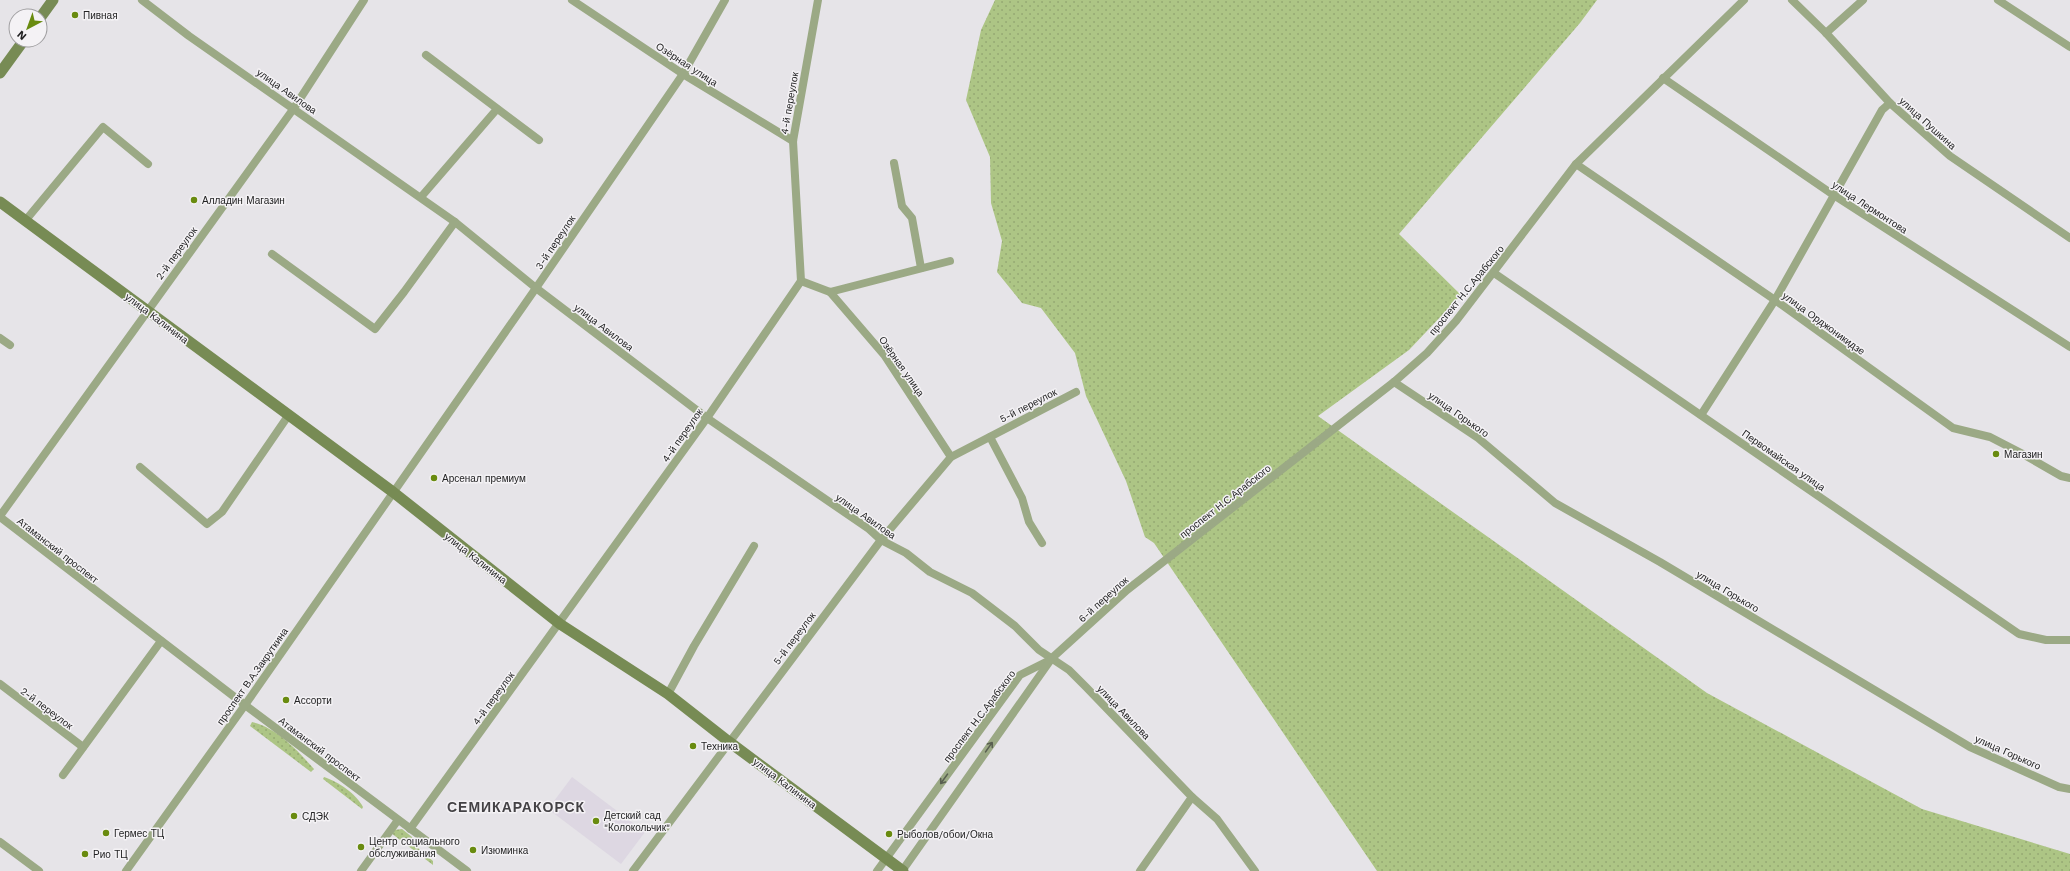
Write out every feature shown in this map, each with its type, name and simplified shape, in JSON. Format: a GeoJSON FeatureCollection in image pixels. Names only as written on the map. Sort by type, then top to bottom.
{"type":"FeatureCollection","features":[{"type":"Feature","properties":{"kind":"main road"},"geometry":{"type":"LineString","coordinates":[[0,73],[18,48]]}},
{"type":"Feature","properties":{"kind":"main road","name":"улица Калинина"},"geometry":{"type":"LineString","coordinates":[[0,202],[393,492],[560,624],[668,694],[728,742],[903,871]]}},
{"type":"Feature","properties":{"kind":"street","name":"улица Авилова"},"geometry":{"type":"LineString","coordinates":[[142,0],[189,36],[455,222],[536,288],[707,418],[868,529],[881,540],[906,553],[930,572],[972,593],[1015,626],[1039,650],[1069,670],[1192,797],[1217,819],[1255,871]]}},
{"type":"Feature","properties":{"kind":"street","name":"2-й переулок"},"geometry":{"type":"LineString","coordinates":[[0,517],[294,108],[364,0]]}},
{"type":"Feature","properties":{"kind":"street","name":"Озёрная улица"},"geometry":{"type":"LineString","coordinates":[[572,0],[683,74],[793,140]]}},
{"type":"Feature","properties":{"kind":"street","name":"3-й переулок"},"geometry":{"type":"LineString","coordinates":[[393,492],[536,288],[683,74],[726,0]]}},
{"type":"Feature","properties":{"kind":"street","name":"4-й переулок"},"geometry":{"type":"LineString","coordinates":[[410,829],[560,624],[707,418],[801,281],[793,140],[818,0]]}},
{"type":"Feature","properties":{"kind":"street","name":"проспект Н.С.Арабского"},"geometry":{"type":"LineString","coordinates":[[1169,557],[1394,382],[1427,353],[1456,321],[1494,273],[1576,164],[1744,0]]}},
{"type":"Feature","properties":{"kind":"street","name":"улица Пушкина"},"geometry":{"type":"LineString","coordinates":[[1792,0],[1826,33],[1890,103],[1950,156],[2070,238]]}},
{"type":"Feature","properties":{"kind":"street"},"geometry":{"type":"LineString","coordinates":[[1826,33],[1863,0]]}},
{"type":"Feature","properties":{"kind":"street"},"geometry":{"type":"LineString","coordinates":[[1998,0],[2070,47]]}},
{"type":"Feature","properties":{"kind":"street"},"geometry":{"type":"LineString","coordinates":[[426,55],[539,140]]}},
{"type":"Feature","properties":{"kind":"street","name":"улица Лермонтова"},"geometry":{"type":"LineString","coordinates":[[1663,78],[1835,196],[2070,347]]}},
{"type":"Feature","properties":{"kind":"street"},"geometry":{"type":"LineString","coordinates":[[1701,415],[1775,300],[1835,196],[1882,110],[1890,103]]}},
{"type":"Feature","properties":{"kind":"street"},"geometry":{"type":"LineString","coordinates":[[421,197],[497,109]]}},
{"type":"Feature","properties":{"kind":"street"},"geometry":{"type":"LineString","coordinates":[[25,221],[104,126],[148,164]]}},
{"type":"Feature","properties":{"kind":"street"},"geometry":{"type":"LineString","coordinates":[[894,163],[902,206],[912,218],[921,268]]}},
{"type":"Feature","properties":{"kind":"street","name":"улица Орджоникидзе"},"geometry":{"type":"LineString","coordinates":[[1576,164],[1775,300],[1953,428],[1990,438],[2021,453],[2061,476],[2070,478]]}},
{"type":"Feature","properties":{"kind":"street"},"geometry":{"type":"LineString","coordinates":[[272,254],[375,329],[455,222]]}},
{"type":"Feature","properties":{"kind":"street"},"geometry":{"type":"LineString","coordinates":[[801,281],[830,292],[950,261]]}},
{"type":"Feature","properties":{"kind":"street","name":"Первомайская улица"},"geometry":{"type":"LineString","coordinates":[[1494,273],[2019,634],[2046,640],[2070,640]]}},
{"type":"Feature","properties":{"kind":"street","name":"Озёрная улица"},"geometry":{"type":"LineString","coordinates":[[830,292],[885,356],[951,457]]}},
{"type":"Feature","properties":{"kind":"street"},"geometry":{"type":"LineString","coordinates":[[0,338],[10,345]]}},
{"type":"Feature","properties":{"kind":"street","name":"улица Горького"},"geometry":{"type":"LineString","coordinates":[[1394,382],[1478,438],[1555,503],[1660,562],[1970,747],[2059,786],[2070,789]]}},
{"type":"Feature","properties":{"kind":"street","name":"5-й переулок"},"geometry":{"type":"LineString","coordinates":[[633,871],[728,742],[881,540],[951,457],[1076,392]]}},
{"type":"Feature","properties":{"kind":"street"},"geometry":{"type":"LineString","coordinates":[[140,467],[207,524],[222,512],[288,416]]}},
{"type":"Feature","properties":{"kind":"street"},"geometry":{"type":"LineString","coordinates":[[990,437],[1022,498],[1030,522],[1042,543]]}},
{"type":"Feature","properties":{"kind":"street","name":"проспект В.А.Закруткина"},"geometry":{"type":"LineString","coordinates":[[126,871],[245,705],[393,492]]}},
{"type":"Feature","properties":{"kind":"street","name":"Атаманский проспект"},"geometry":{"type":"LineString","coordinates":[[0,517],[245,705],[467,871]]}},
{"type":"Feature","properties":{"kind":"street"},"geometry":{"type":"LineString","coordinates":[[668,694],[694,646],[754,546]]}},
{"type":"Feature","properties":{"kind":"street","name":"6-й переулок"},"geometry":{"type":"LineString","coordinates":[[1052,658],[1127,590],[1169,557]]}},
{"type":"Feature","properties":{"kind":"street"},"geometry":{"type":"LineString","coordinates":[[63,775],[161,641]]}},
{"type":"Feature","properties":{"kind":"street","name":"проспект Н.С.Арабского"},"geometry":{"type":"LineString","coordinates":[[877,871],[1020,675],[1052,658]]}},
{"type":"Feature","properties":{"kind":"street"},"geometry":{"type":"LineString","coordinates":[[903,871],[1052,658]]}},
{"type":"Feature","properties":{"kind":"street","name":"2-й переулок"},"geometry":{"type":"LineString","coordinates":[[0,684],[83,747]]}},
{"type":"Feature","properties":{"kind":"street"},"geometry":{"type":"LineString","coordinates":[[1140,871],[1192,797]]}},
{"type":"Feature","properties":{"kind":"street"},"geometry":{"type":"LineString","coordinates":[[361,871],[398,820]]}},
{"type":"Feature","properties":{"kind":"street"},"geometry":{"type":"LineString","coordinates":[[0,842],[39,871]]}},
{"type":"Feature","properties":{"kind":"shaded area","name":"Детский сад \"Колокольчик\""},"geometry":{"type":"Polygon","coordinates":[[[572,777],[645,832],[621,864],[548,809],[572,777]]]}},
{"type":"Feature","properties":{"kind":"green space"},"geometry":{"type":"Polygon","coordinates":[[[995,0],[1597,0],[1580,23],[1399,234],[1461,295],[1409,350],[1318,416],[1707,693],[1922,809],[2070,854],[2070,871],[1377,871],[1154,543],[1145,537],[1126,481],[1086,396],[1075,353],[1041,308],[1022,303],[997,272],[1002,241],[991,203],[990,157],[966,100],[981,30],[995,0]]]}},
{"type":"Feature","properties":{"kind":"green space"},"geometry":{"type":"Polygon","coordinates":[[[252,722],[278,734],[294,747],[314,769],[311,772],[250,726],[252,722]]]}},
{"type":"Feature","properties":{"kind":"green space"},"geometry":{"type":"Polygon","coordinates":[[[324,777],[341,785],[352,793],[360,802],[363,807],[362,809],[323,779],[324,777]]]}},
{"type":"Feature","properties":{"kind":"green space"},"geometry":{"type":"Polygon","coordinates":[[[402,829],[412,837],[418,848],[433,861],[433,865],[391,833],[394,830],[402,829]]]}},
{"type":"Feature","properties":{"kind":"place","name":"Пивная"},"geometry":{"type":"Point","coordinates":[75,15]}},
{"type":"Feature","properties":{"kind":"place","name":"Алладин Магазин"},"geometry":{"type":"Point","coordinates":[194,200]}},
{"type":"Feature","properties":{"kind":"place","name":"Магазин"},"geometry":{"type":"Point","coordinates":[1996,454]}},
{"type":"Feature","properties":{"kind":"place","name":"Арсенал премиум"},"geometry":{"type":"Point","coordinates":[434,478]}},
{"type":"Feature","properties":{"kind":"place","name":"Ассорти"},"geometry":{"type":"Point","coordinates":[286,700]}},
{"type":"Feature","properties":{"kind":"place","name":"Техника"},"geometry":{"type":"Point","coordinates":[693,746]}},
{"type":"Feature","properties":{"kind":"place","name":"СДЭК"},"geometry":{"type":"Point","coordinates":[294,816]}},
{"type":"Feature","properties":{"kind":"place","name":"Детский сад \"Колокольчик\""},"geometry":{"type":"Point","coordinates":[596,821]}},
{"type":"Feature","properties":{"kind":"place","name":"Гермес ТЦ"},"geometry":{"type":"Point","coordinates":[106,833]}},
{"type":"Feature","properties":{"kind":"place","name":"Рыболов/обои/Окна"},"geometry":{"type":"Point","coordinates":[889,834]}},
{"type":"Feature","properties":{"kind":"place","name":"Центр социального обслуживания"},"geometry":{"type":"Point","coordinates":[361,847]}},
{"type":"Feature","properties":{"kind":"place","name":"Изюминка"},"geometry":{"type":"Point","coordinates":[473,850]}},
{"type":"Feature","properties":{"kind":"place","name":"Рио ТЦ"},"geometry":{"type":"Point","coordinates":[85,854]}},
{"type":"Feature","properties":{"kind":"district","name":"СЕМИКАРАКОРСК"},"geometry":{"type":"Point","coordinates":[516,807]}}]}
